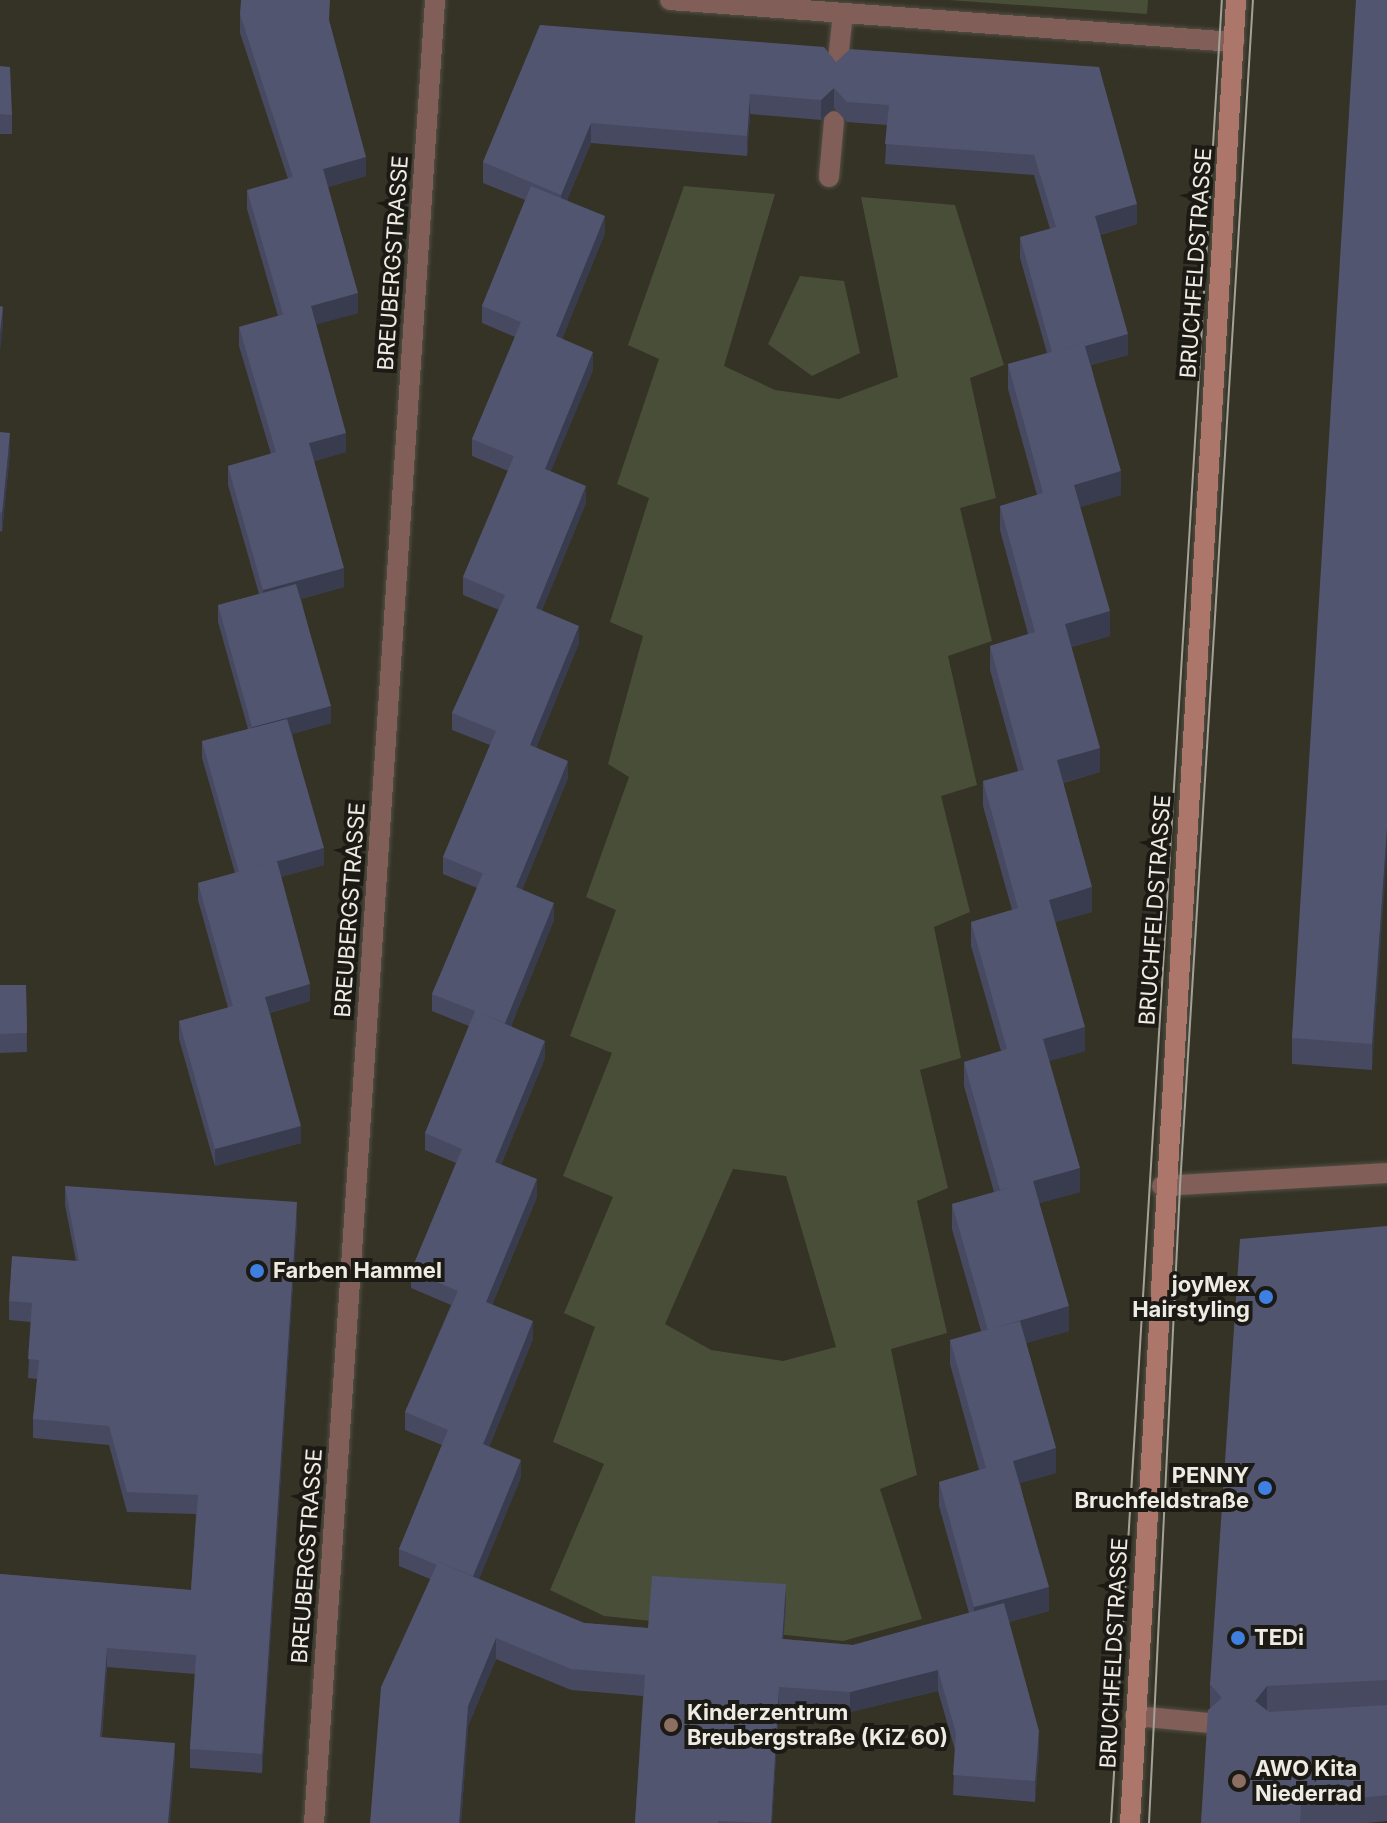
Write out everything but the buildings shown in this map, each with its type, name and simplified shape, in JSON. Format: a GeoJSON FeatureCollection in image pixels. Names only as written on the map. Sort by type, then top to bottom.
{"type":"FeatureCollection","features":[{"type":"Feature","properties":{"kind":"street","name":"BREUBERGSTRASSE"},"geometry":{"type":"LineString","coordinates":[[314,1823],[435,0]]}},
{"type":"Feature","properties":{"kind":"street"},"geometry":{"type":"LineString","coordinates":[[670,0],[1234,42]]}},
{"type":"Feature","properties":{"kind":"street","name":"BRUCHFELDSTRASSE"},"geometry":{"type":"LineString","coordinates":[[1130,1823],[1162,1186],[1236,0]]}},
{"type":"Feature","properties":{"kind":"street"},"geometry":{"type":"LineString","coordinates":[[837,69],[843,13]]}},
{"type":"Feature","properties":{"kind":"street"},"geometry":{"type":"LineString","coordinates":[[829,177],[834,121]]}},
{"type":"Feature","properties":{"kind":"street"},"geometry":{"type":"LineString","coordinates":[[1162,1186],[1387,1173]]}},
{"type":"Feature","properties":{"kind":"street"},"geometry":{"type":"LineString","coordinates":[[1135,1716],[1209,1723]]}},
{"type":"Feature","properties":{"kind":"green space"},"geometry":{"type":"Polygon","coordinates":[[[948,0],[1148,0],[1147,14],[948,0]]]}},
{"type":"Feature","properties":{"kind":"green space"},"geometry":{"type":"Polygon","coordinates":[[[684,186],[775,194],[724,366],[775,390],[839,399],[898,377],[861,197],[955,205],[1004,365],[970,378],[996,498],[960,508],[992,641],[948,656],[977,785],[941,796],[970,912],[934,927],[961,1058],[920,1070],[948,1188],[917,1201],[947,1333],[891,1349],[917,1475],[880,1489],[922,1619],[843,1641],[604,1616],[550,1590],[604,1464],[553,1442],[595,1327],[564,1313],[613,1197],[563,1176],[612,1053],[570,1036],[616,910],[586,897],[629,777],[608,764],[643,636],[610,622],[649,498],[617,484],[659,359],[628,345],[684,186]],[[733,1169],[665,1324],[711,1350],[783,1361],[836,1347],[786,1176],[733,1169]]]}},
{"type":"Feature","properties":{"kind":"green space"},"geometry":{"type":"Polygon","coordinates":[[[800,276],[844,281],[860,353],[812,376],[768,344],[800,276]]]}},
{"type":"Feature","properties":{"kind":"tram line"},"geometry":{"type":"LineString","coordinates":[[1111,1823],[1222,0]]}},
{"type":"Feature","properties":{"kind":"tram line"},"geometry":{"type":"LineString","coordinates":[[1149,1823],[1180,1186],[1253,0]]}},
{"type":"Feature","properties":{"kind":"place","name":"Farben Hammel"},"geometry":{"type":"Point","coordinates":[257,1271]}},
{"type":"Feature","properties":{"kind":"place","name":"joyMex Hairstyling"},"geometry":{"type":"Point","coordinates":[1266,1297]}},
{"type":"Feature","properties":{"kind":"place","name":"PENNY Bruchfeldstraße"},"geometry":{"type":"Point","coordinates":[1265,1488]}},
{"type":"Feature","properties":{"kind":"place","name":"TEDi"},"geometry":{"type":"Point","coordinates":[1238,1638]}},
{"type":"Feature","properties":{"kind":"place","name":"Kinderzentrum Breubergstraße (KiZ 60)"},"geometry":{"type":"Point","coordinates":[671,1725]}},
{"type":"Feature","properties":{"kind":"place","name":"AWO Kita Niederrad"},"geometry":{"type":"Point","coordinates":[1239,1781]}}]}
